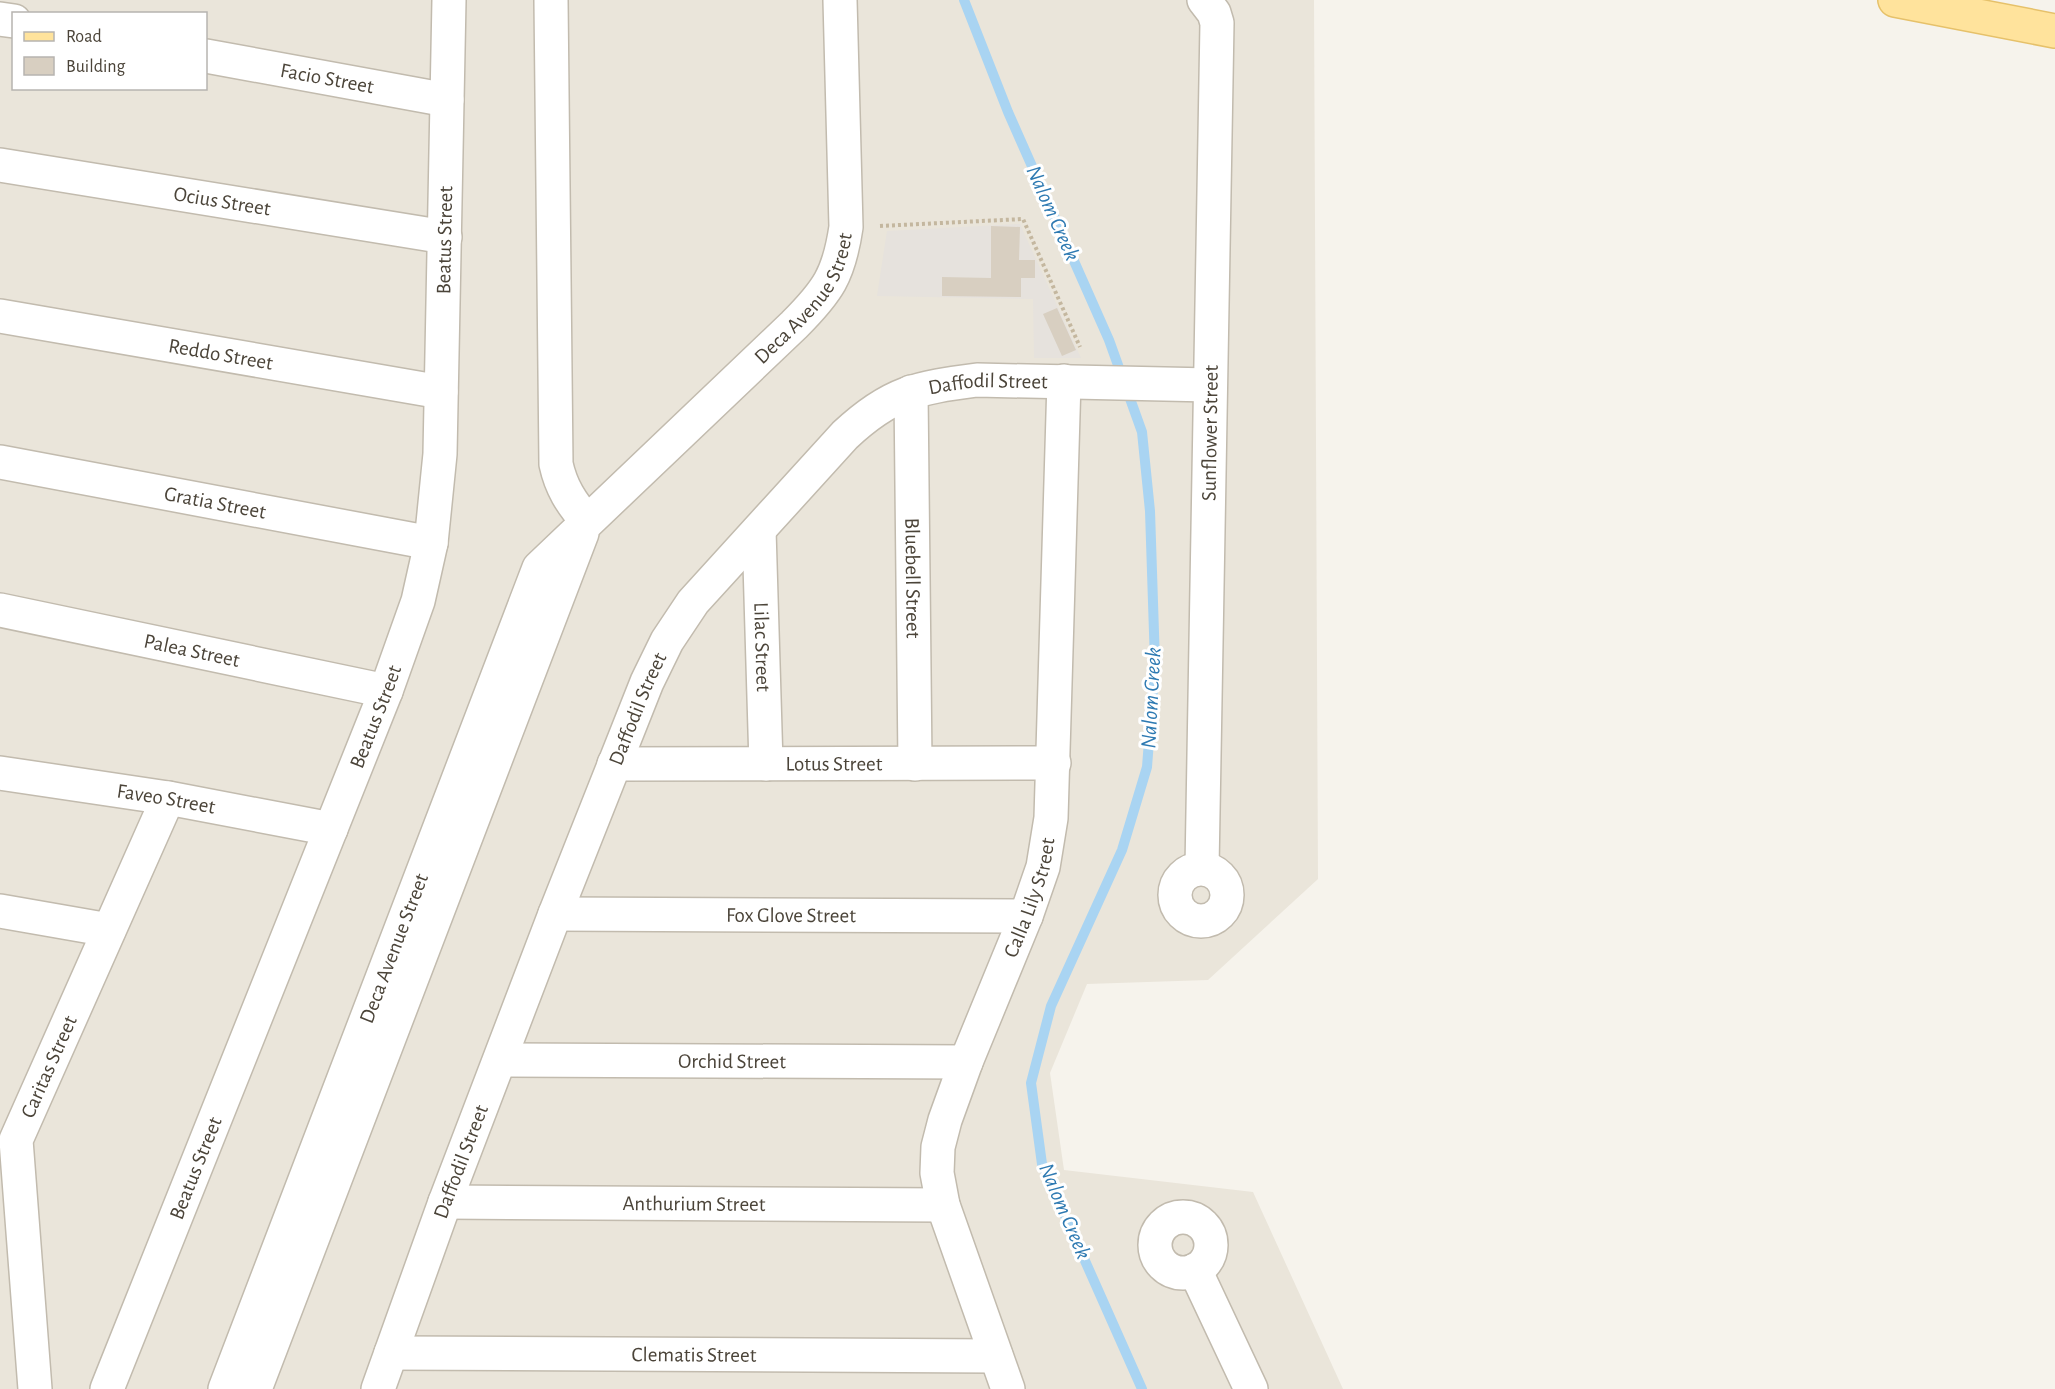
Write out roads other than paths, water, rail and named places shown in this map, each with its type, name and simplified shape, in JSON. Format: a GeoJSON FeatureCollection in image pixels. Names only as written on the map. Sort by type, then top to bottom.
{"type":"FeatureCollection","features":[{"type":"Feature","properties":{"kind":"main road"},"geometry":{"type":"LineString","coordinates":[[1895,0],[2055,31]]}},
{"type":"Feature","properties":{"kind":"street","name":"Beatus Street"},"geometry":{"type":"LineString","coordinates":[[107,1389],[386,691],[418,601],[431,543],[440,454],[450,0]]}},
{"type":"Feature","properties":{"kind":"street"},"geometry":{"type":"LineString","coordinates":[[551,0],[556,464],[567,496],[587,521]]}},
{"type":"Feature","properties":{"kind":"street","name":"Deca Avenue Street"},"geometry":{"type":"LineString","coordinates":[[255,1389],[343,1121],[449,844],[587,521],[812,307],[831,283],[842,256],[846,227],[840,0]]}},
{"type":"Feature","properties":{"kind":"street","name":"Sunflower Street"},"geometry":{"type":"LineString","coordinates":[[1202,868],[1217,23],[1214,13],[1204,0]]}},
{"type":"Feature","properties":{"kind":"street","name":"Facio Street"},"geometry":{"type":"LineString","coordinates":[[207,56],[447,100]]}},
{"type":"Feature","properties":{"kind":"street","name":"Ocius Street"},"geometry":{"type":"LineString","coordinates":[[0,165],[444,237]]}},
{"type":"Feature","properties":{"kind":"street","name":"Reddo Street"},"geometry":{"type":"LineString","coordinates":[[0,316],[441,392]]}},
{"type":"Feature","properties":{"kind":"street","name":"Daffodil Street"},"geometry":{"type":"LineString","coordinates":[[378,1389],[445,1202],[614,764],[647,682],[667,641],[693,602],[864,418],[878,407],[911,392],[977,380],[1210,385]]}},
{"type":"Feature","properties":{"kind":"street","name":"Calla Lily Street"},"geometry":{"type":"LineString","coordinates":[[1008,1389],[943,1205],[937,1173],[938,1147],[966,1062],[1026,916],[1043,867],[1051,818],[1088,381]]}},
{"type":"Feature","properties":{"kind":"street","name":"Bluebell Street"},"geometry":{"type":"LineString","coordinates":[[911,392],[915,764]]}},
{"type":"Feature","properties":{"kind":"street","name":"Gratia Street"},"geometry":{"type":"LineString","coordinates":[[0,462],[431,543]]}},
{"type":"Feature","properties":{"kind":"street","name":"Lilac Street"},"geometry":{"type":"LineString","coordinates":[[759,530],[765,764]]}},
{"type":"Feature","properties":{"kind":"street","name":"Palea Street"},"geometry":{"type":"LineString","coordinates":[[0,610],[386,691]]}},
{"type":"Feature","properties":{"kind":"street","name":"Lotus Street"},"geometry":{"type":"LineString","coordinates":[[614,764],[1054,763]]}},
{"type":"Feature","properties":{"kind":"street","name":"Faveo Street"},"geometry":{"type":"LineString","coordinates":[[0,773],[168,798],[331,829]]}},
{"type":"Feature","properties":{"kind":"street","name":"Caritas Street"},"geometry":{"type":"LineString","coordinates":[[35,1389],[8,1141],[109,930],[168,798]]}},
{"type":"Feature","properties":{"kind":"street"},"geometry":{"type":"LineString","coordinates":[[0,911],[109,930]]}},
{"type":"Feature","properties":{"kind":"street","name":"Fox Glove Street"},"geometry":{"type":"LineString","coordinates":[[555,914],[1026,916]]}},
{"type":"Feature","properties":{"kind":"street","name":"Orchid Street"},"geometry":{"type":"LineString","coordinates":[[500,1060],[966,1062]]}},
{"type":"Feature","properties":{"kind":"street","name":"Deca Avenue Street"},"geometry":{"type":"LineString","coordinates":[[225,1389],[343,1121]]}},
{"type":"Feature","properties":{"kind":"street","name":"Anthurium Street"},"geometry":{"type":"LineString","coordinates":[[445,1202],[943,1205]]}},
{"type":"Feature","properties":{"kind":"street"},"geometry":{"type":"LineString","coordinates":[[1195,1270],[1251,1389]]}},
{"type":"Feature","properties":{"kind":"street","name":"Clematis Street"},"geometry":{"type":"LineString","coordinates":[[391,1353],[996,1356]]}},
{"type":"Feature","properties":{"kind":"waterway","name":"Nalom Creek"},"geometry":{"type":"LineString","coordinates":[[964,0],[1008,112],[1109,340],[1142,432],[1150,511],[1155,663],[1147,767],[1122,850],[1051,1006],[1031,1083],[1042,1164],[1142,1389]]}}]}
